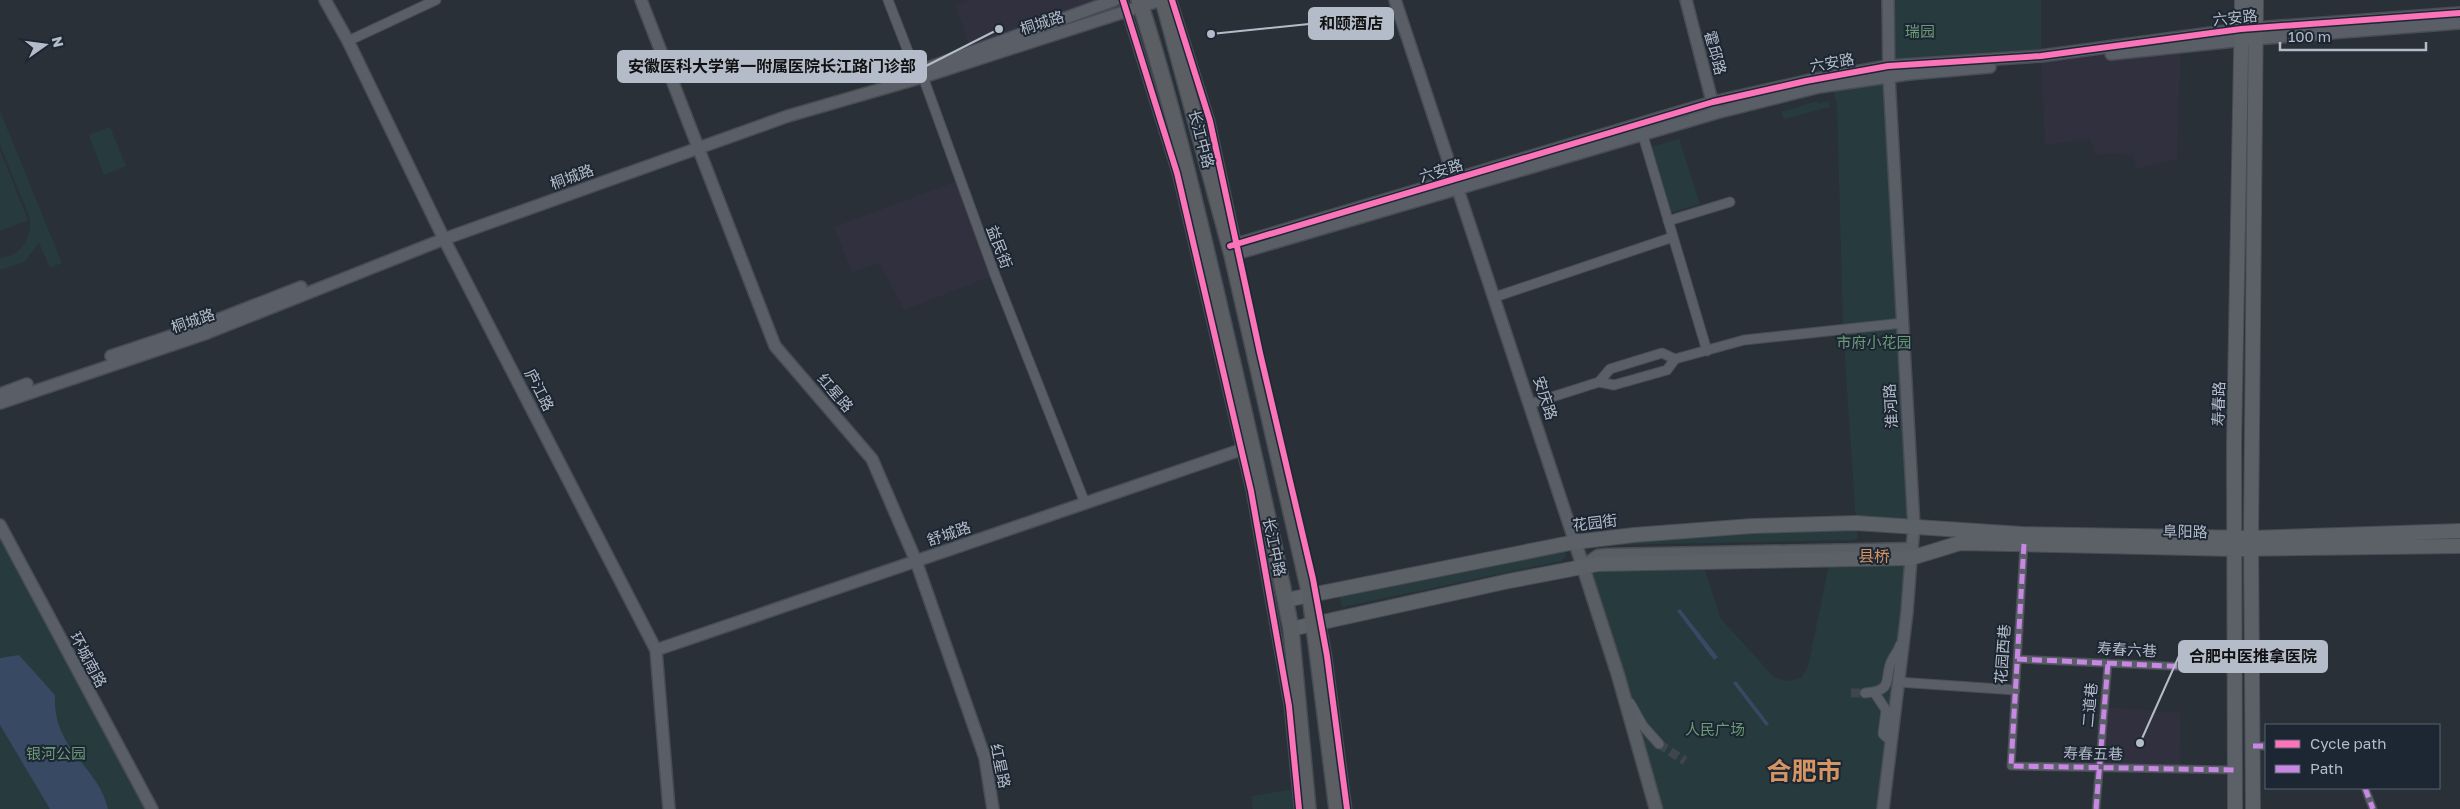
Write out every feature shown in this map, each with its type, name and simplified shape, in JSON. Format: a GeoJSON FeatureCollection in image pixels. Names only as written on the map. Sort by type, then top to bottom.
{"type":"FeatureCollection","features":[{"type":"Feature","properties":{"kind":"highway","name":"长江中路"},"geometry":{"type":"LineString","coordinates":[[1162,0],[1235,249],[1313,594],[1318,624],[1337,809]]}},
{"type":"Feature","properties":{"kind":"highway","name":"长江中路"},"geometry":{"type":"LineString","coordinates":[[1140,3],[1196,207],[1247,448],[1286,600],[1291,629],[1308,809]]}},
{"type":"Feature","properties":{"kind":"main road","name":"寿春路"},"geometry":{"type":"LineString","coordinates":[[2242,0],[2248,34],[2252,543],[2259,746],[2253,809]]}},
{"type":"Feature","properties":{"kind":"main road","name":"寿春路"},"geometry":{"type":"LineString","coordinates":[[2235,809],[2234,444],[2248,34],[2256,0]]}},
{"type":"Feature","properties":{"kind":"main road","name":"花园街"},"geometry":{"type":"LineString","coordinates":[[1286,600],[1575,542],[1634,535],[1752,526],[1856,523],[1914,527]]}},
{"type":"Feature","properties":{"kind":"main road","name":"阜阳路"},"geometry":{"type":"LineString","coordinates":[[1914,527],[2022,534],[2235,543]]}},
{"type":"Feature","properties":{"kind":"main road","name":"阜阳路"},"geometry":{"type":"LineString","coordinates":[[2252,543],[2460,531]]}},
{"type":"Feature","properties":{"kind":"main road","name":"安庆路"},"geometry":{"type":"LineString","coordinates":[[1575,542],[1622,690],[1656,809]]}},
{"type":"Feature","properties":{"kind":"main road","name":"阜阳路"},"geometry":{"type":"LineString","coordinates":[[1912,553],[1960,543],[2252,543],[2460,546]]}},
{"type":"Feature","properties":{"kind":"main road"},"geometry":{"type":"LineString","coordinates":[[1291,629],[1584,566],[1671,561],[1912,553]]}},
{"type":"Feature","properties":{"kind":"street","name":"庐江路"},"geometry":{"type":"LineString","coordinates":[[325,0],[348,41],[443,236],[656,650],[669,809]]}},
{"type":"Feature","properties":{"kind":"street"},"geometry":{"type":"LineString","coordinates":[[348,41],[436,0]]}},
{"type":"Feature","properties":{"kind":"street","name":"红星路"},"geometry":{"type":"LineString","coordinates":[[640,0],[775,346],[872,459],[916,561],[985,758],[993,809]]}},
{"type":"Feature","properties":{"kind":"street","name":"益民街"},"geometry":{"type":"LineString","coordinates":[[888,0],[909,54],[921,74],[995,275],[1086,503]]}},
{"type":"Feature","properties":{"kind":"street","name":"桐城路"},"geometry":{"type":"LineString","coordinates":[[921,74],[1115,0]]}},
{"type":"Feature","properties":{"kind":"street","name":"桐城路"},"geometry":{"type":"LineString","coordinates":[[0,394],[204,325],[443,236],[697,145],[921,74],[1124,6],[1162,0]]}},
{"type":"Feature","properties":{"kind":"street"},"geometry":{"type":"LineString","coordinates":[[1172,0],[1210,121],[1235,249]]}},
{"type":"Feature","properties":{"kind":"street","name":"安庆路"},"geometry":{"type":"LineString","coordinates":[[1395,0],[1458,184],[1575,542]]}},
{"type":"Feature","properties":{"kind":"street","name":"霍邱路"},"geometry":{"type":"LineString","coordinates":[[1686,0],[1714,108]]}},
{"type":"Feature","properties":{"kind":"street","name":"淮河路"},"geometry":{"type":"LineString","coordinates":[[1883,809],[1906,621],[1914,527],[1888,71],[1888,0]]}},
{"type":"Feature","properties":{"kind":"street"},"geometry":{"type":"LineString","coordinates":[[1124,6],[1176,173],[1247,448],[1250,491],[1289,706],[1299,809]]}},
{"type":"Feature","properties":{"kind":"street","name":"六安路"},"geometry":{"type":"LineString","coordinates":[[1235,249],[1714,108],[1888,71],[2460,13]]}},
{"type":"Feature","properties":{"kind":"street","name":"六安路"},"geometry":{"type":"LineString","coordinates":[[2248,34],[2460,23]]}},
{"type":"Feature","properties":{"kind":"street"},"geometry":{"type":"LineString","coordinates":[[1641,129],[1707,351]]}},
{"type":"Feature","properties":{"kind":"street"},"geometry":{"type":"LineString","coordinates":[[1668,221],[1730,202]]}},
{"type":"Feature","properties":{"kind":"street","name":"桐城路"},"geometry":{"type":"LineString","coordinates":[[0,403],[207,333],[443,236]]}},
{"type":"Feature","properties":{"kind":"street"},"geometry":{"type":"LineString","coordinates":[[1495,297],[1673,237]]}},
{"type":"Feature","properties":{"kind":"street"},"geometry":{"type":"LineString","coordinates":[[1530,404],[1599,382],[1614,385],[1667,370],[1675,360],[1744,340],[1903,322]]}},
{"type":"Feature","properties":{"kind":"street"},"geometry":{"type":"LineString","coordinates":[[1599,382],[1610,369],[1662,353],[1675,360]]}},
{"type":"Feature","properties":{"kind":"street","name":"舒城路"},"geometry":{"type":"LineString","coordinates":[[656,650],[1247,448]]}},
{"type":"Feature","properties":{"kind":"street","name":"环城南路"},"geometry":{"type":"LineString","coordinates":[[0,525],[152,809]]}},
{"type":"Feature","properties":{"kind":"street","name":"花园西巷"},"geometry":{"type":"LineString","coordinates":[[2011,766],[2024,544]]}},
{"type":"Feature","properties":{"kind":"street"},"geometry":{"type":"LineString","coordinates":[[1891,741],[1884,734],[1886,710],[1869,693],[1883,687],[1889,680],[1892,661],[1898,652],[1906,621]]}},
{"type":"Feature","properties":{"kind":"street"},"geometry":{"type":"LineString","coordinates":[[1318,624],[1327,656],[1347,809]]}},
{"type":"Feature","properties":{"kind":"street","name":"寿春六巷"},"geometry":{"type":"LineString","coordinates":[[2017,659],[2235,669]]}},
{"type":"Feature","properties":{"kind":"street","name":"二道巷"},"geometry":{"type":"LineString","coordinates":[[2096,809],[2108,663]]}},
{"type":"Feature","properties":{"kind":"street"},"geometry":{"type":"LineString","coordinates":[[1898,682],[2015,690]]}},
{"type":"Feature","properties":{"kind":"street"},"geometry":{"type":"LineString","coordinates":[[1622,690],[1643,726],[1659,744]]}},
{"type":"Feature","properties":{"kind":"street","name":"寿春五巷"},"geometry":{"type":"LineString","coordinates":[[2011,766],[2235,770]]}},
{"type":"Feature","properties":{"kind":"street"},"geometry":{"type":"LineString","coordinates":[[2365,789],[2373,809]]}},
{"type":"Feature","properties":{"kind":"shaded area"},"geometry":{"type":"Polygon","coordinates":[[[970,0],[1115,0],[971,52],[956,6],[970,0]]]}},
{"type":"Feature","properties":{"kind":"shaded area"},"geometry":{"type":"Polygon","coordinates":[[[2181,47],[2177,159],[2136,169],[2133,155],[2112,153],[2095,155],[2090,139],[2045,145],[2041,62],[2181,47]]]}},
{"type":"Feature","properties":{"kind":"shaded area"},"geometry":{"type":"Polygon","coordinates":[[[960,180],[995,275],[904,310],[880,263],[852,272],[834,227],[960,180]]]}},
{"type":"Feature","properties":{"kind":"shaded area"},"geometry":{"type":"Polygon","coordinates":[[[2104,707],[2180,713],[2181,769],[2098,768],[2104,707]]]}},
{"type":"Feature","properties":{"kind":"green space","name":"瑞园"},"geometry":{"type":"Polygon","coordinates":[[[1888,0],[2041,0],[2041,56],[1888,66],[1888,0]]]}},
{"type":"Feature","properties":{"kind":"green space","name":"市府小花园"},"geometry":{"type":"Polygon","coordinates":[[[1889,77],[1914,527],[1856,523],[1843,328],[1837,104],[1832,86],[1889,77]]]}},
{"type":"Feature","properties":{"kind":"green space"},"geometry":{"type":"Polygon","coordinates":[[[1817,101],[1818,104],[1828,101],[1830,107],[1784,119],[1781,112],[1817,101]]]}},
{"type":"Feature","properties":{"kind":"green space"},"geometry":{"type":"Polygon","coordinates":[[[0,111],[62,263],[50,268],[39,243],[24,262],[0,270],[0,258],[14,254],[20,249],[28,238],[30,224],[29,216],[0,145],[0,111]]]}},
{"type":"Feature","properties":{"kind":"green space"},"geometry":{"type":"Polygon","coordinates":[[[110,127],[126,166],[104,175],[89,135],[110,127]]]}},
{"type":"Feature","properties":{"kind":"green space"},"geometry":{"type":"Polygon","coordinates":[[[1679,139],[1700,204],[1669,213],[1651,147],[1679,139]]]}},
{"type":"Feature","properties":{"kind":"green space"},"geometry":{"type":"Polygon","coordinates":[[[0,150],[28,220],[0,231],[0,150]]]}},
{"type":"Feature","properties":{"kind":"green space","name":"银河公园"},"geometry":{"type":"Polygon","coordinates":[[[0,518],[80,681],[147,809],[0,809],[0,518]]]}},
{"type":"Feature","properties":{"kind":"green space"},"geometry":{"type":"Polygon","coordinates":[[[1852,529],[1857,531],[1858,538],[1853,540],[1612,545],[1607,543],[1609,535],[1852,529]]]}},
{"type":"Feature","properties":{"kind":"green space"},"geometry":{"type":"Polygon","coordinates":[[[1559,548],[1565,551],[1566,556],[1561,561],[1342,607],[1339,592],[1559,548]]]}},
{"type":"Feature","properties":{"kind":"green space","name":"人民广场"},"geometry":{"type":"Polygon","coordinates":[[[1911,558],[1883,809],[1656,809],[1584,566],[1702,561],[1721,619],[1775,678],[1788,681],[1801,678],[1808,667],[1830,559],[1911,558]]]}},
{"type":"Feature","properties":{"kind":"green space"},"geometry":{"type":"Polygon","coordinates":[[[1297,789],[1299,809],[1253,809],[1251,796],[1297,789]]]}},
{"type":"Feature","properties":{"kind":"water"},"geometry":{"type":"Polygon","coordinates":[[[1680,609],[1718,657],[1714,660],[1677,611],[1680,609]]]}},
{"type":"Feature","properties":{"kind":"water"},"geometry":{"type":"Polygon","coordinates":[[[19,655],[55,695],[56,714],[61,730],[68,744],[95,780],[103,794],[108,809],[50,809],[0,725],[0,658],[19,655]]]}},
{"type":"Feature","properties":{"kind":"water"},"geometry":{"type":"Polygon","coordinates":[[[1736,681],[1769,724],[1766,726],[1733,683],[1736,681]]]}},
{"type":"Feature","properties":{"kind":"tunnel"},"geometry":{"type":"LineString","coordinates":[[1851,693],[1865,693]]}},
{"type":"Feature","properties":{"kind":"tunnel"},"geometry":{"type":"LineString","coordinates":[[1659,744],[1685,761]]}},
{"type":"Feature","properties":{"kind":"marked path"},"geometry":{"type":"LineString","coordinates":[[2024,544],[2011,766],[2235,770]]}},
{"type":"Feature","properties":{"kind":"marked path"},"geometry":{"type":"LineString","coordinates":[[2017,659],[2235,669]]}},
{"type":"Feature","properties":{"kind":"marked path"},"geometry":{"type":"LineString","coordinates":[[2096,809],[2108,663]]}},
{"type":"Feature","properties":{"kind":"marked path"},"geometry":{"type":"LineString","coordinates":[[2253,746],[2265,746]]}},
{"type":"Feature","properties":{"kind":"marked path"},"geometry":{"type":"LineString","coordinates":[[2365,789],[2373,809]]}},
{"type":"Feature","properties":{"kind":"cycle path"},"geometry":{"type":"LineString","coordinates":[[1123,0],[1177,173],[1251,491],[1289,706],[1299,809]]}},
{"type":"Feature","properties":{"kind":"cycle path"},"geometry":{"type":"LineString","coordinates":[[1172,0],[1210,121],[1260,353],[1313,579],[1327,656],[1347,809]]}},
{"type":"Feature","properties":{"kind":"cycle path"},"geometry":{"type":"LineString","coordinates":[[1230,246],[1713,102],[1806,81],[1888,66],[2041,56],[2241,29],[2460,13]]}},
{"type":"Feature","properties":{"kind":"place","name":"安徽医科大学第一附属医院长江路门诊部"},"geometry":{"type":"Point","coordinates":[999,29]}},
{"type":"Feature","properties":{"kind":"place","name":"和颐酒店"},"geometry":{"type":"Point","coordinates":[1211,34]}},
{"type":"Feature","properties":{"kind":"place","name":"合肥中医推拿医院"},"geometry":{"type":"Point","coordinates":[2140,743]}},
{"type":"Feature","properties":{"kind":"district","name":"县桥"},"geometry":{"type":"Point","coordinates":[1874,556]}},
{"type":"Feature","properties":{"kind":"district","name":"合肥市"},"geometry":{"type":"Point","coordinates":[1804,771]}}]}
